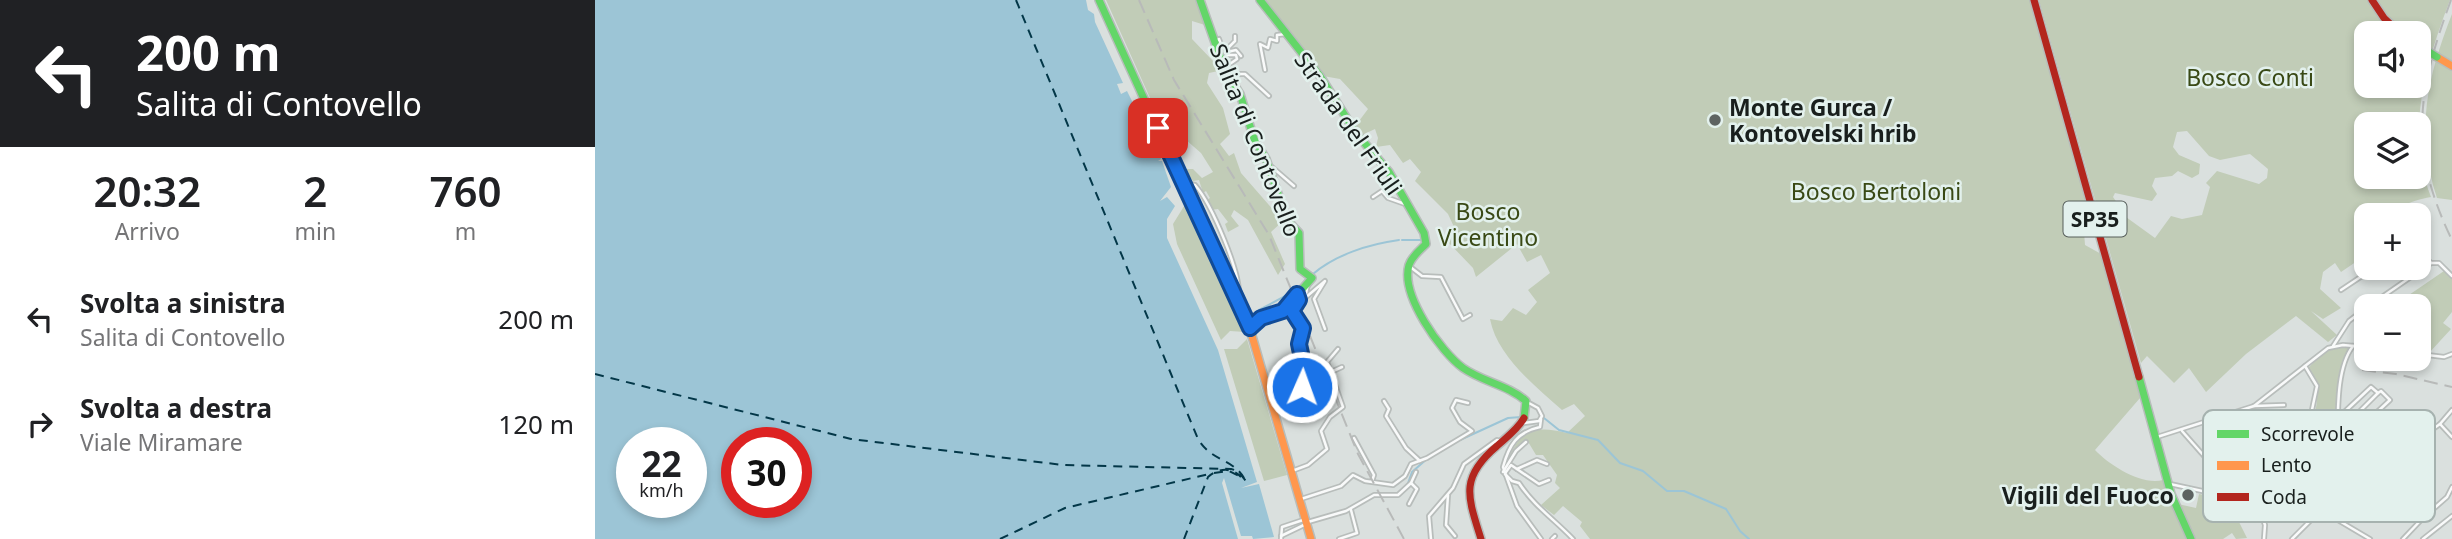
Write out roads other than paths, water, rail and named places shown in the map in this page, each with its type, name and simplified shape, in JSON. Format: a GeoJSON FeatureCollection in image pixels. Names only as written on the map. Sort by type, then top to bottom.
{"type":"FeatureCollection","features":[{"type":"Feature","properties":{"kind":"main road"},"geometry":{"type":"LineString","coordinates":[[1099,0],[1250,328],[1311,539]]}},
{"type":"Feature","properties":{"kind":"main road","name":"Salita di Contovello"},"geometry":{"type":"LineString","coordinates":[[1200,0],[1226,71],[1240,94],[1254,139],[1266,159],[1287,220],[1299,233],[1300,269],[1312,276],[1308,284]]}},
{"type":"Feature","properties":{"kind":"main road","name":"Strada del Friuli"},"geometry":{"type":"LineString","coordinates":[[1260,0],[1320,76],[1356,133],[1389,172],[1426,242],[1409,266]]}},
{"type":"Feature","properties":{"kind":"main road","name":"SP35"},"geometry":{"type":"LineString","coordinates":[[2034,0],[2168,484],[2190,539]]}},
{"type":"Feature","properties":{"kind":"main road"},"geometry":{"type":"LineString","coordinates":[[2372,0],[2387,21]]}},
{"type":"Feature","properties":{"kind":"main road"},"geometry":{"type":"LineString","coordinates":[[2431,53],[2452,66]]}},
{"type":"Feature","properties":{"kind":"main road"},"geometry":{"type":"LineString","coordinates":[[1409,266],[1410,290],[1444,352],[1468,372],[1526,401],[1528,413],[1524,423],[1477,463],[1469,481],[1469,500],[1481,539]]}},
{"type":"Feature","properties":{"kind":"main road"},"geometry":{"type":"LineString","coordinates":[[1250,328],[1261,318],[1283,311],[1308,284]]}},
{"type":"Feature","properties":{"kind":"street"},"geometry":{"type":"LineString","coordinates":[[1265,70],[1259,45],[1268,48],[1270,39],[1277,41],[1277,35],[1286,34]]}},
{"type":"Feature","properties":{"kind":"street"},"geometry":{"type":"LineString","coordinates":[[1216,41],[1219,39],[1222,47],[1227,49],[1235,41],[1235,36]]}},
{"type":"Feature","properties":{"kind":"street"},"geometry":{"type":"LineString","coordinates":[[1226,71],[1237,59],[1236,55],[1227,55],[1227,52],[1236,50],[1241,56]]}},
{"type":"Feature","properties":{"kind":"street"},"geometry":{"type":"LineString","coordinates":[[1226,71],[1245,74],[1269,96]]}},
{"type":"Feature","properties":{"kind":"street"},"geometry":{"type":"LineString","coordinates":[[1268,169],[1272,167],[1293,186]]}},
{"type":"Feature","properties":{"kind":"street"},"geometry":{"type":"LineString","coordinates":[[1183,183],[1195,185],[1208,206],[1234,271],[1239,290],[1238,302]]}},
{"type":"Feature","properties":{"kind":"street"},"geometry":{"type":"LineString","coordinates":[[1373,197],[1382,191],[1388,198],[1405,204]]}},
{"type":"Feature","properties":{"kind":"street"},"geometry":{"type":"LineString","coordinates":[[2431,263],[2439,264],[2452,276]]}},
{"type":"Feature","properties":{"kind":"street"},"geometry":{"type":"LineString","coordinates":[[1409,266],[1422,276],[1439,276],[1459,307],[1461,318],[1465,319],[1470,315]]}},
{"type":"Feature","properties":{"kind":"street"},"geometry":{"type":"LineString","coordinates":[[2341,290],[2356,280]]}},
{"type":"Feature","properties":{"kind":"street"},"geometry":{"type":"LineString","coordinates":[[2386,294],[2406,280]]}},
{"type":"Feature","properties":{"kind":"street"},"geometry":{"type":"LineString","coordinates":[[1308,284],[1305,298],[1325,281],[1314,299],[1325,329]]}},
{"type":"Feature","properties":{"kind":"street"},"geometry":{"type":"LineString","coordinates":[[1297,294],[1299,300],[1292,311],[1303,328],[1299,340],[1306,377],[1302,387],[1306,408]]}},
{"type":"Feature","properties":{"kind":"street"},"geometry":{"type":"LineString","coordinates":[[2243,410],[2253,406],[2333,346],[2354,317]]}},
{"type":"Feature","properties":{"kind":"street"},"geometry":{"type":"LineString","coordinates":[[2333,346],[2353,345],[2344,366],[2340,410]]}},
{"type":"Feature","properties":{"kind":"street"},"geometry":{"type":"LineString","coordinates":[[1292,471],[1308,465],[1327,449],[1321,431],[1328,419],[1343,407],[1333,386],[1327,362],[1338,349]]}},
{"type":"Feature","properties":{"kind":"street"},"geometry":{"type":"LineString","coordinates":[[2431,354],[2452,354]]}},
{"type":"Feature","properties":{"kind":"street"},"geometry":{"type":"LineString","coordinates":[[2305,366],[2317,386],[2312,410]]}},
{"type":"Feature","properties":{"kind":"street"},"geometry":{"type":"LineString","coordinates":[[1331,372],[1342,367]]}},
{"type":"Feature","properties":{"kind":"street"},"geometry":{"type":"LineString","coordinates":[[2340,403],[2349,409],[2371,387],[2378,393]]}},
{"type":"Feature","properties":{"kind":"street"},"geometry":{"type":"LineString","coordinates":[[2362,410],[2381,391],[2390,400],[2379,410]]}},
{"type":"Feature","properties":{"kind":"street"},"geometry":{"type":"LineString","coordinates":[[1300,500],[1341,486],[1353,475],[1393,485],[1405,476],[1411,464],[1472,431],[1460,422],[1452,408],[1456,400],[1468,402]]}},
{"type":"Feature","properties":{"kind":"street"},"geometry":{"type":"LineString","coordinates":[[1384,401],[1389,410],[1386,416],[1406,448],[1420,461]]}},
{"type":"Feature","properties":{"kind":"street"},"geometry":{"type":"LineString","coordinates":[[1526,401],[1538,408],[1540,427],[1525,431],[1512,442],[1504,473],[1520,512],[1541,539]]}},
{"type":"Feature","properties":{"kind":"street"},"geometry":{"type":"LineString","coordinates":[[2253,406],[2284,405]]}},
{"type":"Feature","properties":{"kind":"street"},"geometry":{"type":"LineString","coordinates":[[2435,428],[2452,410]]}},
{"type":"Feature","properties":{"kind":"street"},"geometry":{"type":"LineString","coordinates":[[1524,423],[1541,419]]}},
{"type":"Feature","properties":{"kind":"street"},"geometry":{"type":"LineString","coordinates":[[2156,438],[2203,424]]}},
{"type":"Feature","properties":{"kind":"street"},"geometry":{"type":"LineString","coordinates":[[2440,424],[2452,437]]}},
{"type":"Feature","properties":{"kind":"street"},"geometry":{"type":"LineString","coordinates":[[2181,430],[2203,455]]}},
{"type":"Feature","properties":{"kind":"street"},"geometry":{"type":"LineString","coordinates":[[1354,438],[1374,475],[1373,481]]}},
{"type":"Feature","properties":{"kind":"street"},"geometry":{"type":"LineString","coordinates":[[1431,539],[1429,516],[1448,495],[1464,464],[1497,440],[1500,441]]}},
{"type":"Feature","properties":{"kind":"street"},"geometry":{"type":"LineString","coordinates":[[1504,473],[1516,451],[1527,442]]}},
{"type":"Feature","properties":{"kind":"street"},"geometry":{"type":"LineString","coordinates":[[1517,469],[1537,460],[1547,464]]}},
{"type":"Feature","properties":{"kind":"street"},"geometry":{"type":"LineString","coordinates":[[1504,473],[1511,465],[1539,484],[1549,480]]}},
{"type":"Feature","properties":{"kind":"street"},"geometry":{"type":"LineString","coordinates":[[1281,537],[1282,527],[1351,509],[1374,495],[1398,495],[1411,483],[1416,472]]}},
{"type":"Feature","properties":{"kind":"street"},"geometry":{"type":"LineString","coordinates":[[1504,473],[1512,481],[1520,483],[1532,503],[1551,515],[1573,539]]}},
{"type":"Feature","properties":{"kind":"street"},"geometry":{"type":"LineString","coordinates":[[1409,504],[1417,489],[1411,483]]}},
{"type":"Feature","properties":{"kind":"street"},"geometry":{"type":"LineString","coordinates":[[2168,484],[2203,491]]}},
{"type":"Feature","properties":{"kind":"street"},"geometry":{"type":"LineString","coordinates":[[2435,507],[2447,497],[2452,487]]}},
{"type":"Feature","properties":{"kind":"street"},"geometry":{"type":"LineString","coordinates":[[1448,495],[1446,525],[1455,536]]}},
{"type":"Feature","properties":{"kind":"street"},"geometry":{"type":"LineString","coordinates":[[1339,539],[1357,533],[1351,509]]}},
{"type":"Feature","properties":{"kind":"street"},"geometry":{"type":"LineString","coordinates":[[2423,539],[2452,516]]}},
{"type":"Feature","properties":{"kind":"street"},"geometry":{"type":"LineString","coordinates":[[1281,537],[1306,522]]}},
{"type":"Feature","properties":{"kind":"street"},"geometry":{"type":"LineString","coordinates":[[2293,539],[2309,522]]}},
{"type":"Feature","properties":{"kind":"street"},"geometry":{"type":"LineString","coordinates":[[2341,522],[2370,539]]}},
{"type":"Feature","properties":{"kind":"street"},"geometry":{"type":"LineString","coordinates":[[2403,539],[2418,522]]}},
{"type":"Feature","properties":{"kind":"water"},"geometry":{"type":"Polygon","coordinates":[[[595,0],[1086,0],[1088,10],[1094,14],[1095,22],[1123,83],[1117,84],[1121,94],[1127,91],[1145,127],[1138,136],[1149,134],[1161,159],[1158,161],[1162,161],[1171,187],[1160,201],[1167,197],[1175,206],[1167,219],[1167,238],[1218,350],[1257,482],[1241,488],[1259,484],[1274,537],[1253,539],[1252,536],[1241,536],[1224,478],[1222,483],[1238,539],[595,539],[595,0]]]}},
{"type":"Feature","properties":{"kind":"waterway"},"geometry":{"type":"LineString","coordinates":[[1313,274],[1331,261],[1353,251],[1399,240]]}},
{"type":"Feature","properties":{"kind":"waterway"},"geometry":{"type":"LineString","coordinates":[[1402,240],[1423,240]]}},
{"type":"Feature","properties":{"kind":"waterway"},"geometry":{"type":"LineString","coordinates":[[1259,310],[1300,288]]}},
{"type":"Feature","properties":{"kind":"waterway"},"geometry":{"type":"LineString","coordinates":[[1460,440],[1508,418],[1521,417]]}},
{"type":"Feature","properties":{"kind":"waterway"},"geometry":{"type":"LineString","coordinates":[[1544,418],[1559,430],[1598,440],[1620,463],[1643,471],[1667,491],[1684,491],[1726,509],[1740,531],[1749,539]]}},
{"type":"Feature","properties":{"kind":"waterway"},"geometry":{"type":"LineString","coordinates":[[1407,486],[1412,472],[1428,458]]}},
{"type":"Feature","properties":{"kind":"railway"},"geometry":{"type":"LineString","coordinates":[[1139,0],[1174,80],[1269,235],[1358,454],[1404,539]]}},
{"type":"Feature","properties":{"kind":"railway"},"geometry":{"type":"LineString","coordinates":[[2451,0],[2431,64],[2422,120],[2423,148],[2429,177],[2452,240]]}},
{"type":"Feature","properties":{"kind":"railway"},"geometry":{"type":"LineString","coordinates":[[2370,371],[2452,387]]}},
{"type":"Feature","properties":{"kind":"place","name":"Monte Gurca / Kontovelski hrib"},"geometry":{"type":"Point","coordinates":[1715,120]}},
{"type":"Feature","properties":{"kind":"place","name":"Vigili del Fuoco"},"geometry":{"type":"Point","coordinates":[2188,495]}},
{"type":"Feature","properties":{"kind":"park label","name":"Bosco Conti"},"geometry":{"type":"Point","coordinates":[2250,77]}},
{"type":"Feature","properties":{"kind":"park label","name":"Bosco Bertoloni"},"geometry":{"type":"Point","coordinates":[1876,191]}},
{"type":"Feature","properties":{"kind":"park label","name":"Bosco Vicentino"},"geometry":{"type":"Point","coordinates":[1488,224]}}]}
